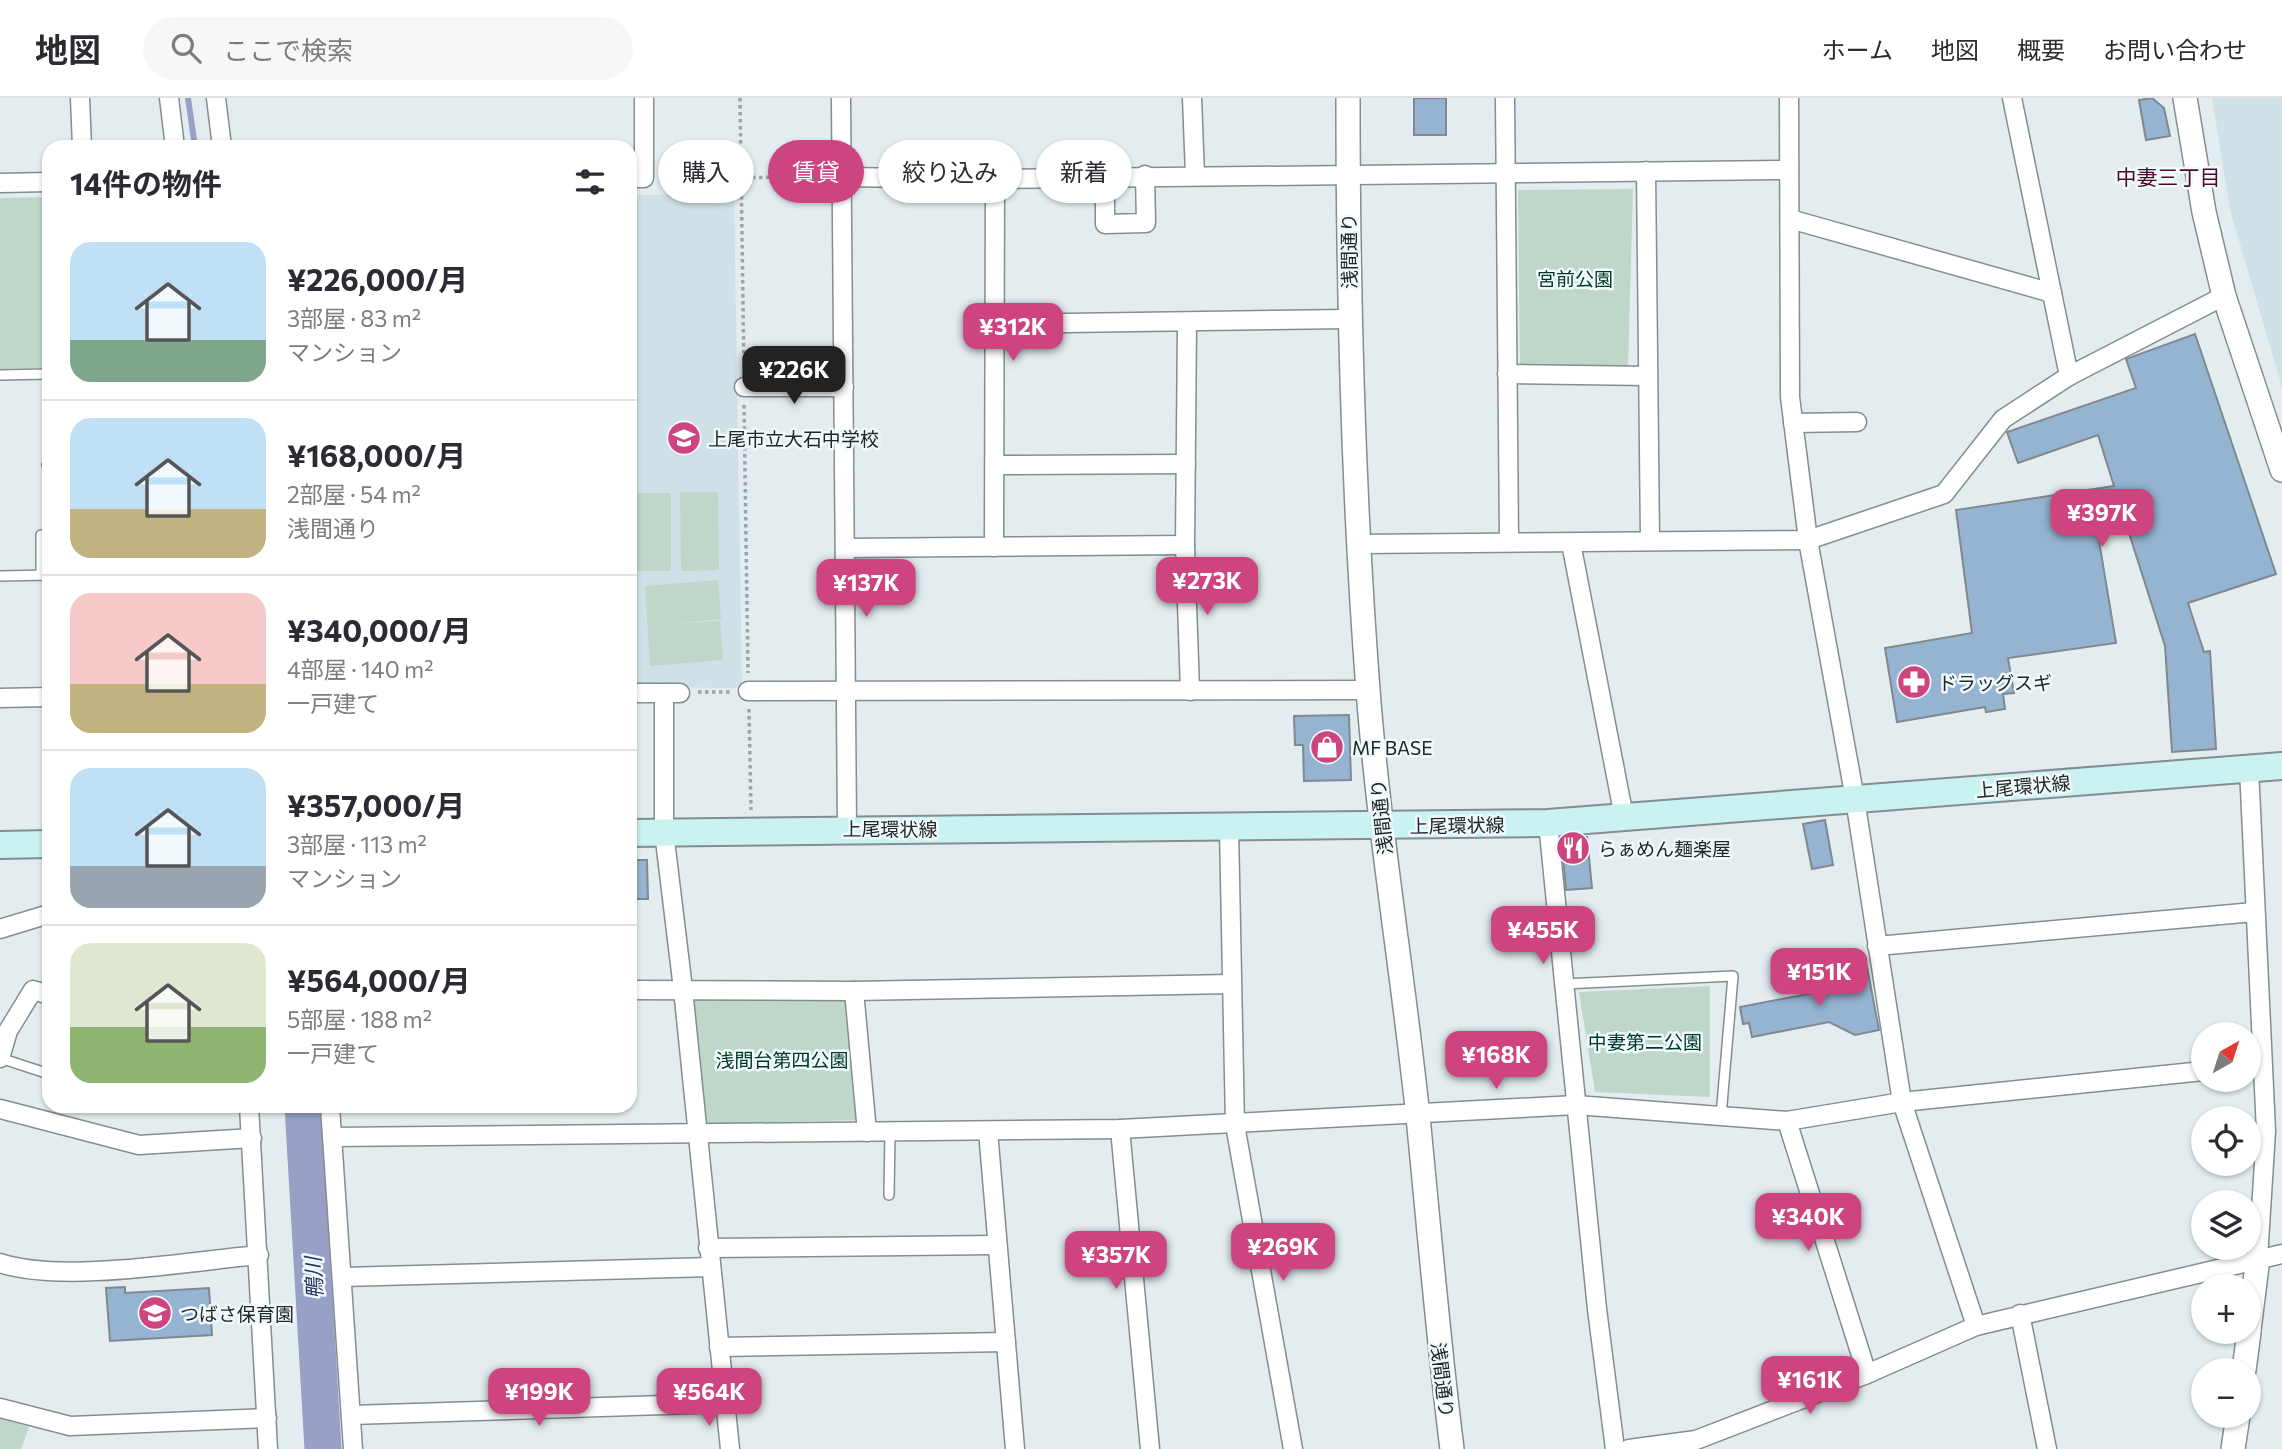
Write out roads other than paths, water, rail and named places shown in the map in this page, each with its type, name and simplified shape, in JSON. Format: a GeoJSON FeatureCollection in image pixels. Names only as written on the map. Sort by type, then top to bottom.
{"type":"FeatureCollection","features":[{"type":"Feature","properties":{"kind":"main road","name":"上尾環状線"},"geometry":{"type":"LineString","coordinates":[[637,832],[847,828],[1229,829],[1548,823],[2282,766]]}},
{"type":"Feature","properties":{"kind":"main road"},"geometry":{"type":"LineString","coordinates":[[0,845],[42,844]]}},
{"type":"Feature","properties":{"kind":"street"},"geometry":{"type":"LineString","coordinates":[[80,98],[82,140]]}},
{"type":"Feature","properties":{"kind":"street"},"geometry":{"type":"LineString","coordinates":[[169,98],[173,140]]}},
{"type":"Feature","properties":{"kind":"street"},"geometry":{"type":"LineString","coordinates":[[216,98],[221,140]]}},
{"type":"Feature","properties":{"kind":"street"},"geometry":{"type":"LineString","coordinates":[[637,178],[644,98]]}},
{"type":"Feature","properties":{"kind":"street"},"geometry":{"type":"LineString","coordinates":[[841,98],[841,140]]}},
{"type":"Feature","properties":{"kind":"street"},"geometry":{"type":"LineString","coordinates":[[1192,98],[1195,175]]}},
{"type":"Feature","properties":{"kind":"street","name":"浅間通り"},"geometry":{"type":"LineString","coordinates":[[1348,98],[1348,318],[1368,690],[1381,826],[1418,1115],[1434,1309],[1452,1449]]}},
{"type":"Feature","properties":{"kind":"street"},"geometry":{"type":"LineString","coordinates":[[1505,98],[1509,541]]}},
{"type":"Feature","properties":{"kind":"street"},"geometry":{"type":"LineString","coordinates":[[1789,98],[1790,397],[1808,540],[1855,799],[1902,1102],[1976,1326]]}},
{"type":"Feature","properties":{"kind":"street"},"geometry":{"type":"LineString","coordinates":[[2012,98],[2069,376]]}},
{"type":"Feature","properties":{"kind":"street"},"geometry":{"type":"LineString","coordinates":[[2185,98],[2204,212],[2224,296],[2282,470]]}},
{"type":"Feature","properties":{"kind":"street"},"geometry":{"type":"LineString","coordinates":[[1132,175],[1789,170]]}},
{"type":"Feature","properties":{"kind":"street"},"geometry":{"type":"LineString","coordinates":[[1646,172],[1650,540]]}},
{"type":"Feature","properties":{"kind":"street"},"geometry":{"type":"LineString","coordinates":[[1105,203],[1105,224],[1146,223],[1145,175]]}},
{"type":"Feature","properties":{"kind":"street"},"geometry":{"type":"LineString","coordinates":[[0,183],[42,183]]}},
{"type":"Feature","properties":{"kind":"street"},"geometry":{"type":"LineString","coordinates":[[841,203],[847,828]]}},
{"type":"Feature","properties":{"kind":"street"},"geometry":{"type":"LineString","coordinates":[[994,547],[995,203]]}},
{"type":"Feature","properties":{"kind":"street"},"geometry":{"type":"LineString","coordinates":[[1790,219],[2052,293]]}},
{"type":"Feature","properties":{"kind":"street"},"geometry":{"type":"LineString","coordinates":[[1360,544],[1808,540],[1944,494],[2003,419],[2069,376],[2224,296]]}},
{"type":"Feature","properties":{"kind":"street"},"geometry":{"type":"LineString","coordinates":[[994,324],[1187,323],[1348,318]]}},
{"type":"Feature","properties":{"kind":"street"},"geometry":{"type":"LineString","coordinates":[[1187,323],[1185,545],[1190,691]]}},
{"type":"Feature","properties":{"kind":"street"},"geometry":{"type":"LineString","coordinates":[[1507,374],[1648,376]]}},
{"type":"Feature","properties":{"kind":"street"},"geometry":{"type":"LineString","coordinates":[[744,387],[844,387]]}},
{"type":"Feature","properties":{"kind":"street"},"geometry":{"type":"LineString","coordinates":[[1793,423],[1857,422]]}},
{"type":"Feature","properties":{"kind":"street"},"geometry":{"type":"LineString","coordinates":[[995,465],[1186,464]]}},
{"type":"Feature","properties":{"kind":"street"},"geometry":{"type":"LineString","coordinates":[[1571,543],[1624,817]]}},
{"type":"Feature","properties":{"kind":"street"},"geometry":{"type":"LineString","coordinates":[[846,548],[1185,545]]}},
{"type":"Feature","properties":{"kind":"street"},"geometry":{"type":"LineString","coordinates":[[748,691],[1368,690]]}},
{"type":"Feature","properties":{"kind":"street"},"geometry":{"type":"LineString","coordinates":[[637,693],[672,693],[664,832],[683,989],[730,1449]]}},
{"type":"Feature","properties":{"kind":"street"},"geometry":{"type":"LineString","coordinates":[[0,698],[42,697]]}},
{"type":"Feature","properties":{"kind":"street"},"geometry":{"type":"LineString","coordinates":[[2249,768],[2255,1022]]}},
{"type":"Feature","properties":{"kind":"street"},"geometry":{"type":"LineString","coordinates":[[1548,823],[1576,1105],[1615,1449]]}},
{"type":"Feature","properties":{"kind":"street"},"geometry":{"type":"LineString","coordinates":[[1229,829],[1235,1125],[1293,1449]]}},
{"type":"Feature","properties":{"kind":"street"},"geometry":{"type":"LineString","coordinates":[[1877,946],[2254,912]]}},
{"type":"Feature","properties":{"kind":"street"},"geometry":{"type":"LineString","coordinates":[[0,929],[42,916]]}},
{"type":"Feature","properties":{"kind":"street"},"geometry":{"type":"LineString","coordinates":[[637,989],[854,991],[1231,984]]}},
{"type":"Feature","properties":{"kind":"street"},"geometry":{"type":"LineString","coordinates":[[0,1058],[4,1029],[33,990],[42,993]]}},
{"type":"Feature","properties":{"kind":"street"},"geometry":{"type":"LineString","coordinates":[[854,991],[867,1132]]}},
{"type":"Feature","properties":{"kind":"street"},"geometry":{"type":"LineString","coordinates":[[332,1137],[1121,1129],[1576,1105],[1787,1121],[1902,1102],[2191,1072]]}},
{"type":"Feature","properties":{"kind":"street"},"geometry":{"type":"LineString","coordinates":[[2259,1092],[2266,1131],[2261,1210]]}},
{"type":"Feature","properties":{"kind":"street"},"geometry":{"type":"LineString","coordinates":[[0,1110],[139,1144],[252,1138]]}},
{"type":"Feature","properties":{"kind":"street"},"geometry":{"type":"LineString","coordinates":[[250,1113],[260,1255],[268,1449]]}},
{"type":"Feature","properties":{"kind":"street"},"geometry":{"type":"LineString","coordinates":[[330,1113],[353,1449]]}},
{"type":"Feature","properties":{"kind":"street"},"geometry":{"type":"LineString","coordinates":[[1787,1121],[1867,1374]]}},
{"type":"Feature","properties":{"kind":"street"},"geometry":{"type":"LineString","coordinates":[[1121,1129],[1150,1449]]}},
{"type":"Feature","properties":{"kind":"street"},"geometry":{"type":"LineString","coordinates":[[988,1131],[1015,1449]]}},
{"type":"Feature","properties":{"kind":"street"},"geometry":{"type":"LineString","coordinates":[[708,1248],[996,1245]]}},
{"type":"Feature","properties":{"kind":"street"},"geometry":{"type":"LineString","coordinates":[[2261,1258],[2282,1254]]}},
{"type":"Feature","properties":{"kind":"street"},"geometry":{"type":"LineString","coordinates":[[0,1263],[16,1268],[79,1271],[260,1255]]}},
{"type":"Feature","properties":{"kind":"street"},"geometry":{"type":"LineString","coordinates":[[1629,1449],[1696,1440],[1867,1374],[1976,1326],[2250,1260]]}},
{"type":"Feature","properties":{"kind":"street"},"geometry":{"type":"LineString","coordinates":[[343,1277],[711,1267]]}},
{"type":"Feature","properties":{"kind":"street"},"geometry":{"type":"LineString","coordinates":[[2020,1314],[2047,1449]]}},
{"type":"Feature","properties":{"kind":"street"},"geometry":{"type":"LineString","coordinates":[[719,1347],[1006,1342]]}},
{"type":"Feature","properties":{"kind":"street"},"geometry":{"type":"LineString","coordinates":[[351,1415],[726,1403]]}},
{"type":"Feature","properties":{"kind":"street"},"geometry":{"type":"LineString","coordinates":[[0,1408],[70,1426],[267,1418]]}},
{"type":"Feature","properties":{"kind":"street"},"geometry":{"type":"LineString","coordinates":[[2233,1449],[2236,1428]]}},
{"type":"Feature","properties":{"kind":"lane"},"geometry":{"type":"LineString","coordinates":[[0,375],[42,374]]}},
{"type":"Feature","properties":{"kind":"lane"},"geometry":{"type":"LineString","coordinates":[[41,535],[42,545]]}},
{"type":"Feature","properties":{"kind":"lane"},"geometry":{"type":"LineString","coordinates":[[0,576],[42,575]]}},
{"type":"Feature","properties":{"kind":"lane"},"geometry":{"type":"LineString","coordinates":[[1564,984],[1733,976],[1721,1116]]}},
{"type":"Feature","properties":{"kind":"lane"},"geometry":{"type":"LineString","coordinates":[[0,1058],[42,1072]]}},
{"type":"Feature","properties":{"kind":"lane"},"geometry":{"type":"LineString","coordinates":[[889,1195],[890,1132]]}},
{"type":"Feature","properties":{"kind":"waterway","name":"鴨川"},"geometry":{"type":"LineString","coordinates":[[188,98],[194,140]]}},
{"type":"Feature","properties":{"kind":"waterway","name":"鴨川"},"geometry":{"type":"LineString","coordinates":[[303,1113],[323,1449]]}},
{"type":"Feature","properties":{"kind":"place","name":"上尾市立大石中学校"},"geometry":{"type":"Point","coordinates":[684,438]}},
{"type":"Feature","properties":{"kind":"place","name":"ドラッグスギ"},"geometry":{"type":"Point","coordinates":[1914,682]}},
{"type":"Feature","properties":{"kind":"place","name":"MF BASE"},"geometry":{"type":"Point","coordinates":[1327,747]}},
{"type":"Feature","properties":{"kind":"place","name":"らぁめん麺楽屋"},"geometry":{"type":"Point","coordinates":[1573,848]}},
{"type":"Feature","properties":{"kind":"place","name":"つばさ保育園"},"geometry":{"type":"Point","coordinates":[155,1313]}},
{"type":"Feature","properties":{"kind":"district","name":"中妻三丁目"},"geometry":{"type":"Point","coordinates":[2168,176]}},
{"type":"Feature","properties":{"kind":"park label","name":"宮前公園"},"geometry":{"type":"Point","coordinates":[1575,278]}},
{"type":"Feature","properties":{"kind":"park label","name":"中妻第二公園"},"geometry":{"type":"Point","coordinates":[1645,1041]}},
{"type":"Feature","properties":{"kind":"park label","name":"浅間台第四公園"},"geometry":{"type":"Point","coordinates":[782,1059]}}]}
